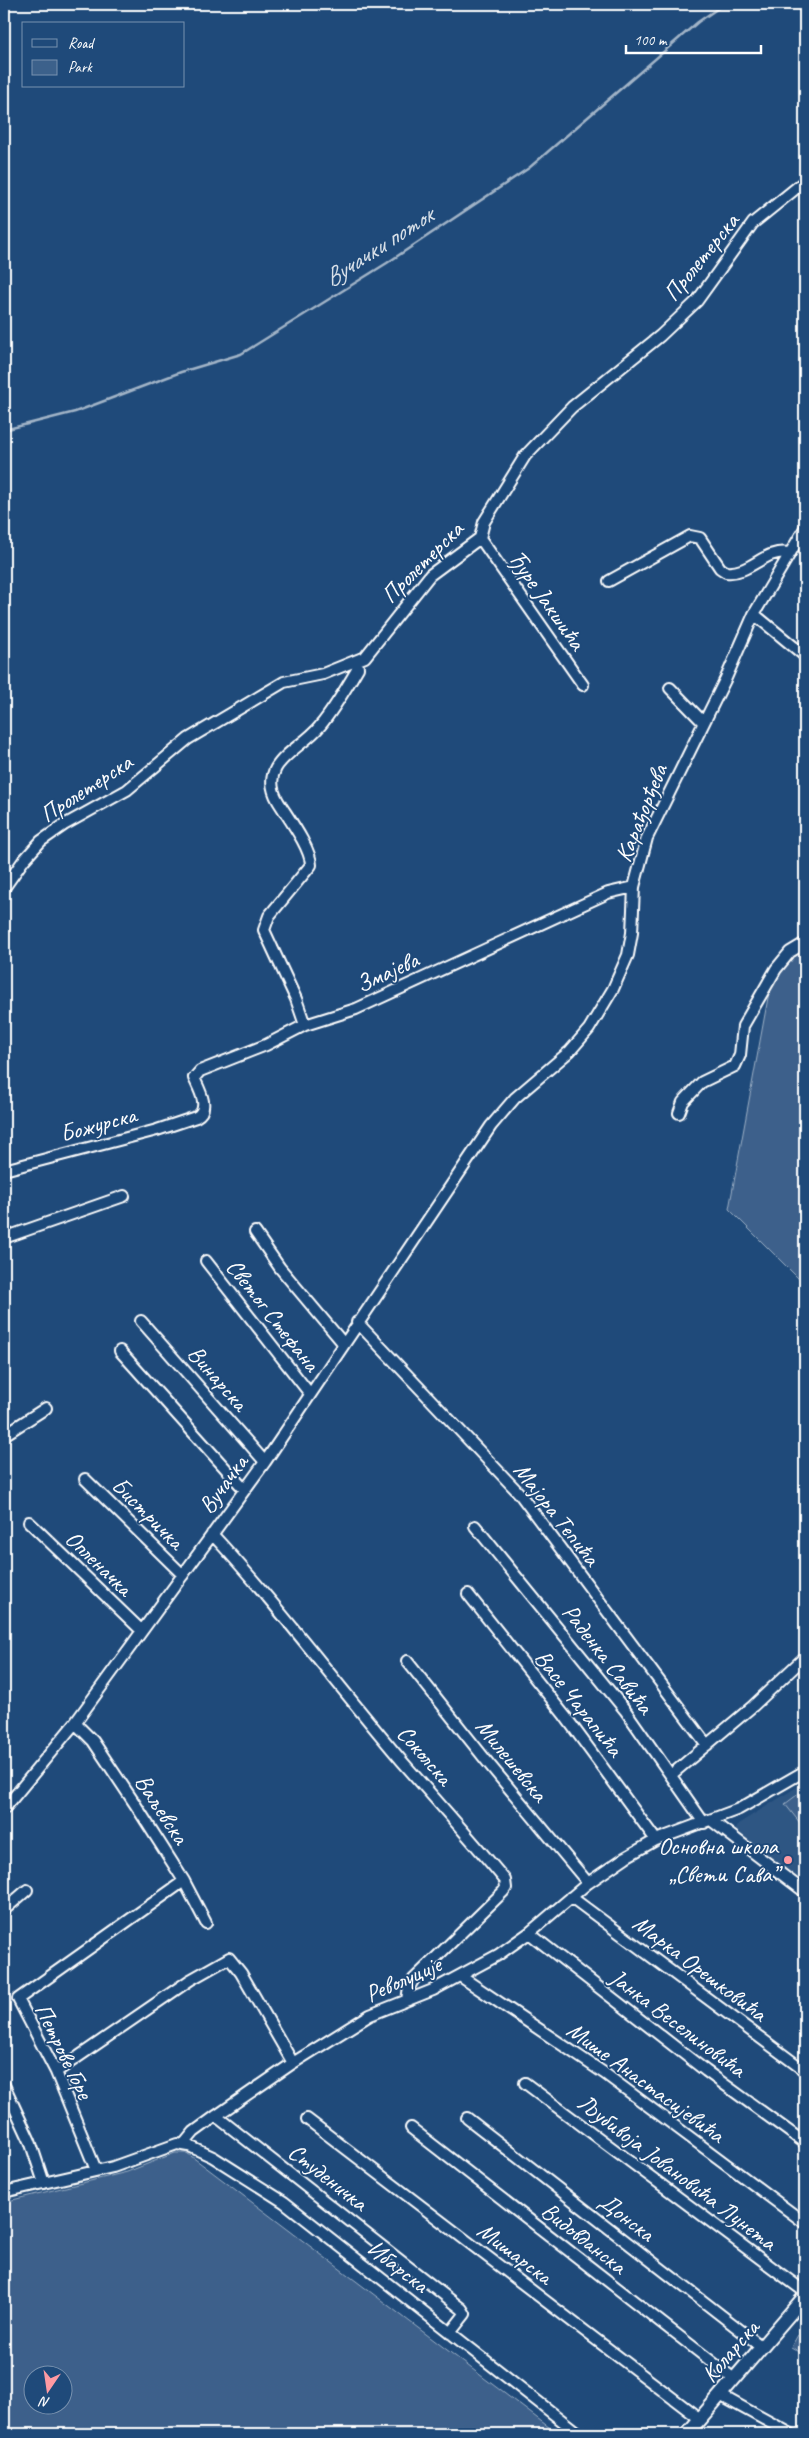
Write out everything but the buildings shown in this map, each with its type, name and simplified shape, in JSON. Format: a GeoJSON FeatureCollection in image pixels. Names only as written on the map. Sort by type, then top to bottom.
{"type":"FeatureCollection","features":[{"type":"Feature","properties":{"kind":"main road","name":"Коларска"},"geometry":{"type":"LineString","coordinates":[[687,2434],[805,2296]]}},
{"type":"Feature","properties":{"kind":"street","name":"Пролетерска"},"geometry":{"type":"LineString","coordinates":[[4,888],[23,860],[41,841],[64,825],[127,790],[188,739],[284,682],[323,674],[357,661],[370,651],[430,576],[480,538],[484,522],[525,456],[572,407],[660,336],[697,301],[752,223],[805,181]]}},
{"type":"Feature","properties":{"kind":"street","name":"Карађорђева"},"geometry":{"type":"LineString","coordinates":[[459,1172],[502,1111],[570,1051],[606,1002],[628,955],[632,933],[634,887],[647,838],[754,614],[805,528]]}},
{"type":"Feature","properties":{"kind":"street"},"geometry":{"type":"LineString","coordinates":[[609,581],[690,536],[700,538],[720,568],[726,572],[741,571],[773,552],[790,552]]}},
{"type":"Feature","properties":{"kind":"street","name":"Ђуре Јакшића"},"geometry":{"type":"LineString","coordinates":[[480,538],[583,685]]}},
{"type":"Feature","properties":{"kind":"street"},"geometry":{"type":"LineString","coordinates":[[754,614],[805,656]]}},
{"type":"Feature","properties":{"kind":"street"},"geometry":{"type":"LineString","coordinates":[[305,1025],[296,999],[264,930],[269,916],[311,862],[307,850],[275,796],[271,778],[276,767],[286,756],[319,728],[358,668],[357,661]]}},
{"type":"Feature","properties":{"kind":"street"},"geometry":{"type":"LineString","coordinates":[[670,688],[704,722]]}},
{"type":"Feature","properties":{"kind":"street","name":"Змајева"},"geometry":{"type":"LineString","coordinates":[[201,1114],[204,1105],[194,1078],[196,1074],[279,1039],[305,1025],[356,1009],[602,896],[634,887]]}},
{"type":"Feature","properties":{"kind":"street"},"geometry":{"type":"LineString","coordinates":[[678,1113],[683,1102],[702,1082],[736,1066],[740,1055],[743,1026],[785,956],[805,943]]}},
{"type":"Feature","properties":{"kind":"street","name":"Божурска"},"geometry":{"type":"LineString","coordinates":[[4,1170],[157,1130],[201,1114]]}},
{"type":"Feature","properties":{"kind":"street","name":"Вучачка"},"geometry":{"type":"LineString","coordinates":[[4,1809],[75,1723],[265,1462],[459,1172]]}},
{"type":"Feature","properties":{"kind":"street"},"geometry":{"type":"LineString","coordinates":[[4,1238],[124,1196]]}},
{"type":"Feature","properties":{"kind":"street"},"geometry":{"type":"LineString","coordinates":[[255,1232],[280,1268],[344,1343]]}},
{"type":"Feature","properties":{"kind":"street","name":"Светог Стефана"},"geometry":{"type":"LineString","coordinates":[[206,1262],[310,1394]]}},
{"type":"Feature","properties":{"kind":"street","name":"Винарска"},"geometry":{"type":"LineString","coordinates":[[141,1321],[265,1462]]}},
{"type":"Feature","properties":{"kind":"street","name":"Мајора Тепића"},"geometry":{"type":"LineString","coordinates":[[358,1322],[519,1493],[707,1745]]}},
{"type":"Feature","properties":{"kind":"street"},"geometry":{"type":"LineString","coordinates":[[120,1351],[244,1489]]}},
{"type":"Feature","properties":{"kind":"street"},"geometry":{"type":"LineString","coordinates":[[4,1435],[46,1408]]}},
{"type":"Feature","properties":{"kind":"street","name":"Бистричка"},"geometry":{"type":"LineString","coordinates":[[85,1479],[183,1575]]}},
{"type":"Feature","properties":{"kind":"street","name":"Опленачка"},"geometry":{"type":"LineString","coordinates":[[29,1522],[142,1632]]}},
{"type":"Feature","properties":{"kind":"street","name":"Раденка Савића"},"geometry":{"type":"LineString","coordinates":[[475,1526],[625,1710],[671,1775],[708,1822],[805,1892]]}},
{"type":"Feature","properties":{"kind":"street","name":"Соколска"},"geometry":{"type":"LineString","coordinates":[[212,1534],[286,1617],[402,1761],[431,1792],[505,1880],[506,1888],[503,1892],[414,1979],[409,1987],[407,2000]]}},
{"type":"Feature","properties":{"kind":"street","name":"Васе Чарапића"},"geometry":{"type":"LineString","coordinates":[[468,1594],[565,1716],[656,1840]]}},
{"type":"Feature","properties":{"kind":"street"},"geometry":{"type":"LineString","coordinates":[[671,1775],[753,1706],[805,1656]]}},
{"type":"Feature","properties":{"kind":"street","name":"Милешевска"},"geometry":{"type":"LineString","coordinates":[[407,1661],[489,1764],[588,1882]]}},
{"type":"Feature","properties":{"kind":"street","name":"Ваљевска"},"geometry":{"type":"LineString","coordinates":[[75,1723],[93,1741],[184,1881],[206,1923]]}},
{"type":"Feature","properties":{"kind":"street","name":"Револуције"},"geometry":{"type":"LineString","coordinates":[[4,2192],[137,2160],[177,2144],[184,2144],[194,2132],[216,2116],[293,2063],[370,2015],[433,1990],[498,1955],[530,1933],[588,1882],[656,1840],[691,1825],[708,1822],[748,1804],[805,1771]]}},
{"type":"Feature","properties":{"kind":"street","name":"Петрове Горе"},"geometry":{"type":"LineString","coordinates":[[96,2170],[56,2072],[18,1999],[184,1881]]}},
{"type":"Feature","properties":{"kind":"street"},"geometry":{"type":"LineString","coordinates":[[4,1908],[27,1890]]}},
{"type":"Feature","properties":{"kind":"street","name":"Марка Орешковића"},"geometry":{"type":"LineString","coordinates":[[571,1897],[805,2071]]}},
{"type":"Feature","properties":{"kind":"street","name":"Јанка Веселиновића"},"geometry":{"type":"LineString","coordinates":[[530,1933],[706,2071],[805,2143]]}},
{"type":"Feature","properties":{"kind":"street"},"geometry":{"type":"LineString","coordinates":[[56,2072],[190,1980],[229,1958],[241,1973],[293,2063]]}},
{"type":"Feature","properties":{"kind":"street","name":"Мише Анастасијевића"},"geometry":{"type":"LineString","coordinates":[[460,1976],[604,2073],[805,2223]]}},
{"type":"Feature","properties":{"kind":"street","name":"Љубивоја Јовановића Лунета"},"geometry":{"type":"LineString","coordinates":[[525,2084],[805,2292]]}},
{"type":"Feature","properties":{"kind":"street"},"geometry":{"type":"LineString","coordinates":[[4,2085],[30,2141],[44,2183]]}},
{"type":"Feature","properties":{"kind":"street","name":"Студеничка"},"geometry":{"type":"LineString","coordinates":[[216,2116],[462,2309],[465,2314],[450,2333]]}},
{"type":"Feature","properties":{"kind":"street","name":"Донска"},"geometry":{"type":"LineString","coordinates":[[467,2118],[762,2348]]}},
{"type":"Feature","properties":{"kind":"street","name":"Мишарска"},"geometry":{"type":"LineString","coordinates":[[307,2119],[700,2419]]}},
{"type":"Feature","properties":{"kind":"street","name":"Видовданска"},"geometry":{"type":"LineString","coordinates":[[411,2128],[734,2379]]}},
{"type":"Feature","properties":{"kind":"street","name":"Ибарска"},"geometry":{"type":"LineString","coordinates":[[184,2144],[213,2157],[284,2202],[579,2434]]}},
{"type":"Feature","properties":{"kind":"street"},"geometry":{"type":"LineString","coordinates":[[720,2395],[791,2434]]}},
{"type":"Feature","properties":{"kind":"shaded area","name":"Основна школа „Свети Сава”"},"geometry":{"type":"Polygon","coordinates":[[[805,1782],[805,1885],[737,1834],[736,1830],[738,1824],[805,1782]]]}},
{"type":"Feature","properties":{"kind":"green space"},"geometry":{"type":"Polygon","coordinates":[[[805,947],[805,1285],[729,1209],[770,987],[790,957],[805,947]]]}},
{"type":"Feature","properties":{"kind":"green space"},"geometry":{"type":"Polygon","coordinates":[[[805,1789],[805,1827],[804,1828],[785,1804],[805,1789]]]}},
{"type":"Feature","properties":{"kind":"green space"},"geometry":{"type":"Polygon","coordinates":[[[175,2153],[187,2153],[558,2434],[4,2434],[4,2202],[127,2172],[175,2153]]]}},
{"type":"Feature","properties":{"kind":"green space"},"geometry":{"type":"Polygon","coordinates":[[[798,2335],[805,2338],[805,2355],[791,2347],[798,2335]]]}},
{"type":"Feature","properties":{"kind":"waterway","name":"Вучачки поток"},"geometry":{"type":"LineString","coordinates":[[4,430],[75,412],[181,372],[241,354],[387,263],[529,168],[698,22],[724,4]]}},
{"type":"Feature","properties":{"kind":"place","name":"Основна школа „Свети Сава”"},"geometry":{"type":"Point","coordinates":[788,1860]}}]}
